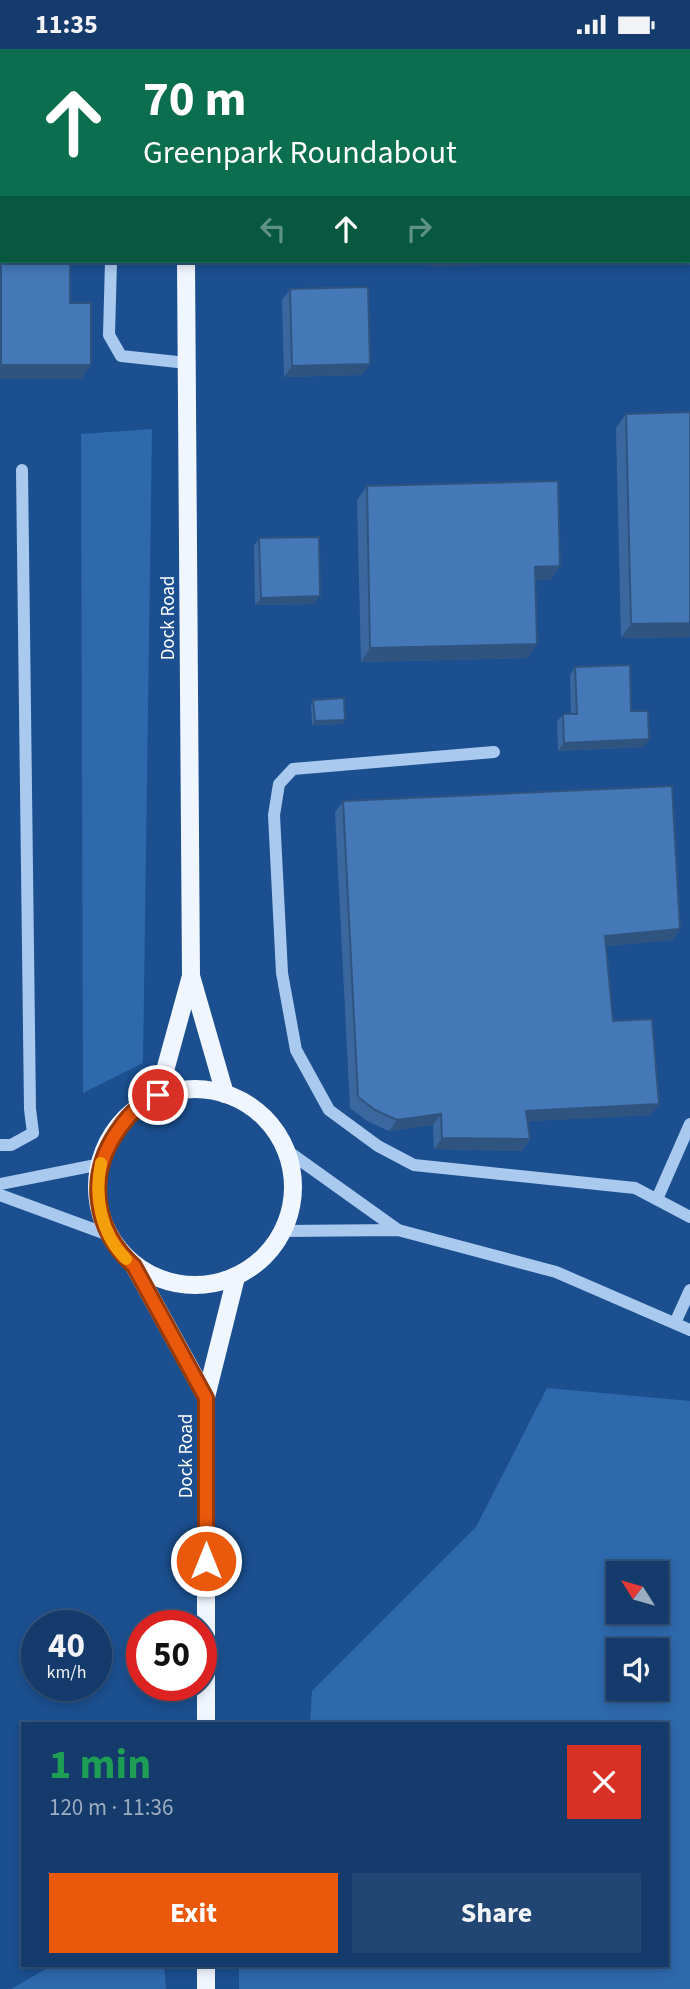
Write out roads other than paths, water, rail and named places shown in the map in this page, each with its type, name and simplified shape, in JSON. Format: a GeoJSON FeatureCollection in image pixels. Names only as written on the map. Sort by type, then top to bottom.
{"type":"FeatureCollection","features":[{"type":"Feature","properties":{"kind":"main road","name":"Dock Road"},"geometry":{"type":"LineString","coordinates":[[186,263],[191,976],[225,1094]]}},
{"type":"Feature","properties":{"kind":"main road","name":"Dock Road"},"geometry":{"type":"LineString","coordinates":[[158,1095],[191,976]]}},
{"type":"Feature","properties":{"kind":"main road"},"geometry":{"type":"LineString","coordinates":[[190,1089],[225,1094],[246,1103],[262,1115],[286,1150],[293,1191],[282,1231],[263,1258],[236,1277],[209,1285],[183,1286],[157,1279],[134,1266],[122,1255],[109,1235],[99,1201],[101,1164],[108,1145],[122,1125],[138,1108],[158,1095],[190,1089]]}},
{"type":"Feature","properties":{"kind":"main road","name":"Dock Road"},"geometry":{"type":"LineString","coordinates":[[134,1266],[206,1398]]}},
{"type":"Feature","properties":{"kind":"main road","name":"Dock Road"},"geometry":{"type":"LineString","coordinates":[[206,1722],[206,1398],[236,1277]]}},
{"type":"Feature","properties":{"kind":"main road"},"geometry":{"type":"LineString","coordinates":[[206,1967],[206,1989]]}},
{"type":"Feature","properties":{"kind":"street"},"geometry":{"type":"LineString","coordinates":[[111,263],[109,335],[121,356],[187,363]]}},
{"type":"Feature","properties":{"kind":"street"},"geometry":{"type":"LineString","coordinates":[[0,1145],[12,1145],[33,1133],[29,1067],[22,470]]}},
{"type":"Feature","properties":{"kind":"street"},"geometry":{"type":"LineString","coordinates":[[494,752],[293,769],[279,784],[274,815],[282,973],[296,1050],[329,1110],[379,1146],[414,1165],[635,1188],[690,1217]]}},
{"type":"Feature","properties":{"kind":"street"},"geometry":{"type":"LineString","coordinates":[[657,1199],[690,1124]]}},
{"type":"Feature","properties":{"kind":"street"},"geometry":{"type":"LineString","coordinates":[[286,1150],[398,1230]]}},
{"type":"Feature","properties":{"kind":"street"},"geometry":{"type":"LineString","coordinates":[[0,1184],[101,1164]]}},
{"type":"Feature","properties":{"kind":"street"},"geometry":{"type":"LineString","coordinates":[[0,1195],[109,1235]]}},
{"type":"Feature","properties":{"kind":"street"},"geometry":{"type":"LineString","coordinates":[[282,1231],[398,1230],[556,1272],[690,1330]]}},
{"type":"Feature","properties":{"kind":"street"},"geometry":{"type":"LineString","coordinates":[[675,1323],[690,1290]]}}]}
